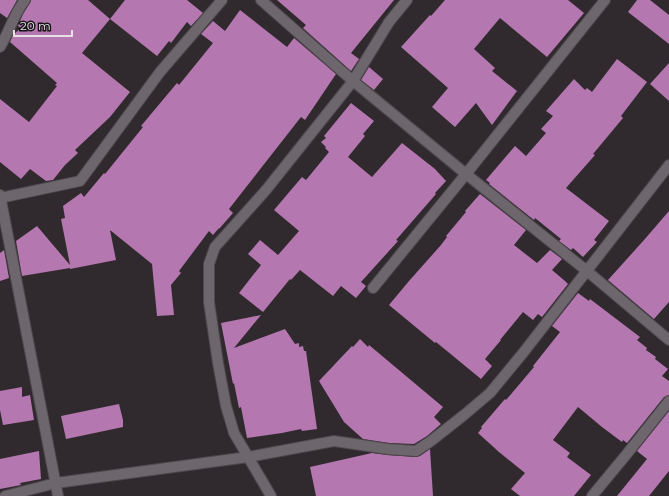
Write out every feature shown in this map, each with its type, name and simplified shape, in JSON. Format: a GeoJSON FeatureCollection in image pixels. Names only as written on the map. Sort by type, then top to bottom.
{"type":"FeatureCollection","features":[{"type":"Feature","properties":{"kind":"street"},"geometry":{"type":"LineString","coordinates":[[0,47],[20,6],[25,0]]}},
{"type":"Feature","properties":{"kind":"street"},"geometry":{"type":"LineString","coordinates":[[58,496],[0,197],[80,181],[160,72],[222,0]]}},
{"type":"Feature","properties":{"kind":"street"},"geometry":{"type":"LineString","coordinates":[[261,0],[353,81],[587,271],[669,340]]}},
{"type":"Feature","properties":{"kind":"street"},"geometry":{"type":"LineString","coordinates":[[271,496],[234,433],[226,406],[209,302],[209,264],[215,247],[266,190],[353,81],[389,22],[407,0]]}},
{"type":"Feature","properties":{"kind":"street"},"geometry":{"type":"LineString","coordinates":[[373,288],[605,0]]}},
{"type":"Feature","properties":{"kind":"street"},"geometry":{"type":"LineString","coordinates":[[5,496],[56,483],[248,457],[334,441],[388,449],[416,451],[431,442],[490,393],[523,353],[669,165]]}},
{"type":"Feature","properties":{"kind":"street"},"geometry":{"type":"LineString","coordinates":[[592,496],[669,401]]}},
{"type":"Feature","properties":{"kind":"building"},"geometry":{"type":"Polygon","coordinates":[[[0,0],[17,0],[7,18],[0,13],[0,0]]]}},
{"type":"Feature","properties":{"kind":"building"},"geometry":{"type":"Polygon","coordinates":[[[31,0],[88,0],[110,19],[82,53],[130,92],[110,117],[75,150],[78,153],[65,165],[53,180],[46,181],[30,169],[21,179],[0,162],[0,99],[29,122],[57,86],[55,85],[57,83],[10,42],[13,35],[21,28],[18,26],[31,0]]]}},
{"type":"Feature","properties":{"kind":"building"},"geometry":{"type":"Polygon","coordinates":[[[125,0],[187,0],[203,13],[191,26],[187,22],[171,43],[169,41],[157,56],[110,19],[125,0]]]}},
{"type":"Feature","properties":{"kind":"building"},"geometry":{"type":"Polygon","coordinates":[[[277,0],[394,0],[351,53],[359,59],[351,71],[303,28],[306,25],[277,0]]]}},
{"type":"Feature","properties":{"kind":"building"},"geometry":{"type":"Polygon","coordinates":[[[445,0],[568,0],[584,13],[547,57],[500,18],[474,49],[495,68],[492,71],[517,91],[492,125],[476,103],[455,127],[432,107],[448,88],[401,47],[445,0]]]}},
{"type":"Feature","properties":{"kind":"building"},"geometry":{"type":"Polygon","coordinates":[[[637,0],[650,0],[669,15],[669,44],[628,12],[637,0]]]}},
{"type":"Feature","properties":{"kind":"building"},"geometry":{"type":"Polygon","coordinates":[[[240,10],[287,47],[294,38],[336,74],[305,120],[301,117],[229,209],[233,213],[213,235],[209,231],[179,271],[181,273],[171,285],[174,315],[157,316],[152,264],[110,230],[116,260],[22,276],[16,241],[37,226],[70,265],[61,219],[65,218],[63,206],[81,193],[84,197],[104,173],[105,174],[143,127],[141,126],[177,83],[179,85],[213,43],[201,34],[213,21],[225,31],[240,10]]]}},
{"type":"Feature","properties":{"kind":"building"},"geometry":{"type":"Polygon","coordinates":[[[617,59],[647,82],[621,116],[623,118],[593,154],[595,155],[566,188],[609,221],[594,240],[597,242],[583,257],[573,248],[571,250],[559,241],[561,239],[535,218],[534,220],[486,180],[515,146],[526,156],[546,133],[541,129],[553,116],[546,111],[574,79],[585,90],[587,88],[592,92],[617,59]]]}},
{"type":"Feature","properties":{"kind":"building"},"geometry":{"type":"Polygon","coordinates":[[[669,63],[669,101],[650,84],[669,63]]]}},
{"type":"Feature","properties":{"kind":"building"},"geometry":{"type":"Polygon","coordinates":[[[369,67],[383,79],[374,90],[361,80],[369,67]]]}},
{"type":"Feature","properties":{"kind":"building"},"geometry":{"type":"Polygon","coordinates":[[[351,103],[374,121],[363,134],[365,136],[348,157],[372,177],[402,143],[435,169],[446,181],[396,240],[398,241],[361,282],[366,286],[356,298],[341,286],[333,296],[300,270],[291,280],[290,279],[263,312],[239,293],[261,265],[248,254],[260,240],[278,255],[299,231],[274,210],[302,177],[306,180],[329,152],[321,142],[326,138],[324,136],[351,103]]]}},
{"type":"Feature","properties":{"kind":"building"},"geometry":{"type":"Polygon","coordinates":[[[480,194],[526,230],[514,245],[537,263],[550,250],[562,259],[552,270],[568,284],[542,317],[538,314],[533,320],[523,312],[485,359],[492,366],[481,379],[389,305],[441,245],[447,237],[446,236],[466,212],[465,211],[480,194]]]}},
{"type":"Feature","properties":{"kind":"building"},"geometry":{"type":"Polygon","coordinates":[[[669,211],[669,302],[654,319],[608,280],[669,211]]]}},
{"type":"Feature","properties":{"kind":"building"},"geometry":{"type":"Polygon","coordinates":[[[4,250],[9,278],[0,281],[0,253],[4,250]]]}},
{"type":"Feature","properties":{"kind":"building"},"geometry":{"type":"Polygon","coordinates":[[[578,293],[589,301],[590,299],[640,337],[637,340],[647,348],[646,350],[656,357],[655,359],[668,369],[662,376],[669,381],[669,395],[664,397],[627,443],[623,440],[622,442],[578,407],[553,440],[570,453],[567,457],[591,475],[574,496],[520,496],[511,489],[525,473],[478,433],[482,428],[481,427],[534,367],[533,366],[560,332],[552,326],[578,293]]]}},
{"type":"Feature","properties":{"kind":"building"},"geometry":{"type":"Polygon","coordinates":[[[261,315],[234,348],[285,329],[295,344],[299,343],[299,347],[303,346],[304,351],[306,351],[317,429],[302,431],[301,429],[247,438],[241,407],[239,408],[234,383],[233,384],[221,323],[261,315]]]}},
{"type":"Feature","properties":{"kind":"building"},"geometry":{"type":"Polygon","coordinates":[[[360,339],[443,407],[434,417],[441,424],[427,436],[414,444],[389,443],[363,439],[344,422],[319,381],[360,339]]]}},
{"type":"Feature","properties":{"kind":"building"},"geometry":{"type":"Polygon","coordinates":[[[22,387],[22,397],[30,395],[34,420],[3,425],[0,410],[0,391],[22,387]]]}},
{"type":"Feature","properties":{"kind":"building"},"geometry":{"type":"Polygon","coordinates":[[[119,404],[123,427],[66,439],[61,416],[119,404]]]}},
{"type":"Feature","properties":{"kind":"building"},"geometry":{"type":"Polygon","coordinates":[[[669,411],[669,471],[649,496],[617,496],[647,459],[637,451],[669,411]]]}},
{"type":"Feature","properties":{"kind":"building"},"geometry":{"type":"Polygon","coordinates":[[[430,449],[433,496],[316,496],[310,467],[372,453],[416,457],[430,449]]]}},
{"type":"Feature","properties":{"kind":"building"},"geometry":{"type":"Polygon","coordinates":[[[39,451],[41,479],[0,489],[0,459],[39,451]]]}}]}
